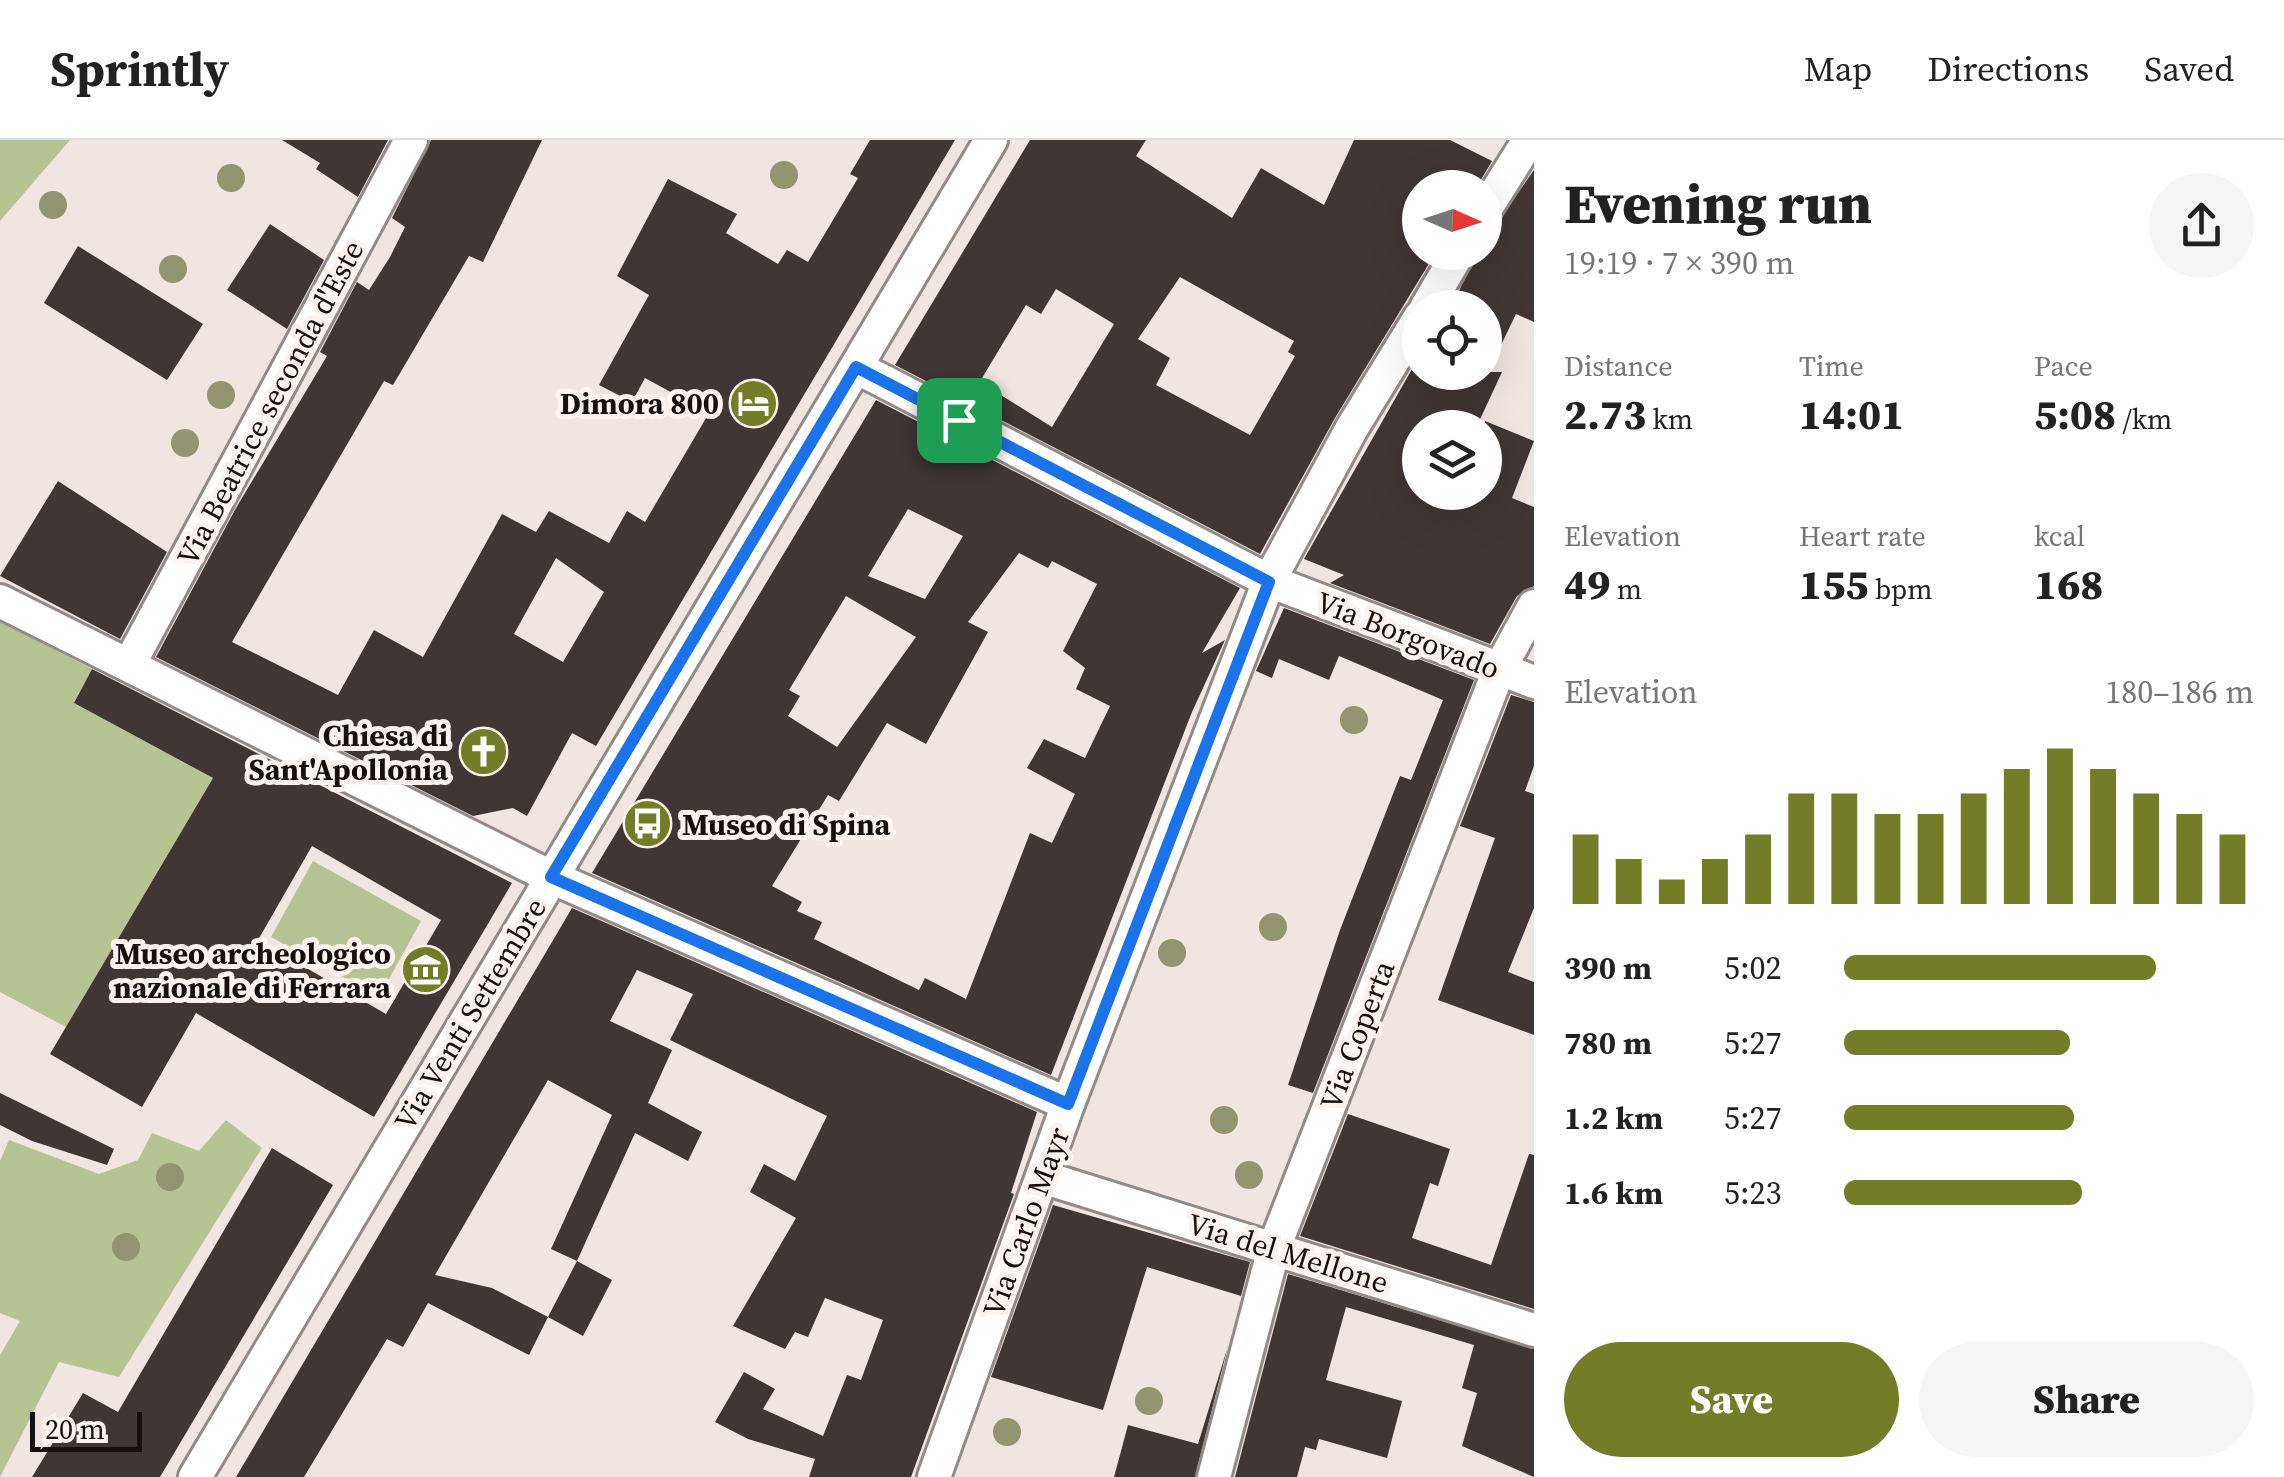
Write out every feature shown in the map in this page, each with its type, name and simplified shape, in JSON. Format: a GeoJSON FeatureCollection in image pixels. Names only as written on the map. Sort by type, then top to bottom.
{"type":"FeatureCollection","features":[{"type":"Feature","properties":{"kind":"street","name":"Via Beatrice seconda d'Este"},"geometry":{"type":"LineString","coordinates":[[129,665],[411,140]]}},
{"type":"Feature","properties":{"kind":"street","name":"Via Venti Settembre"},"geometry":{"type":"LineString","coordinates":[[194,1477],[991,140]]}},
{"type":"Feature","properties":{"kind":"street"},"geometry":{"type":"LineString","coordinates":[[1502,180],[1519,149]]}},
{"type":"Feature","properties":{"kind":"street","name":"Via Carlo Mayr"},"geometry":{"type":"LineString","coordinates":[[934,1477],[1068,1104],[1269,582],[1352,428],[1402,346]]}},
{"type":"Feature","properties":{"kind":"street","name":"Via Borgovado"},"geometry":{"type":"LineString","coordinates":[[856,367],[1269,582],[1534,682]]}},
{"type":"Feature","properties":{"kind":"street"},"geometry":{"type":"LineString","coordinates":[[0,601],[551,877],[1068,1104]]}},
{"type":"Feature","properties":{"kind":"street","name":"Via Coperta"},"geometry":{"type":"LineString","coordinates":[[1214,1477],[1274,1248],[1499,670],[1534,606]]}},
{"type":"Feature","properties":{"kind":"street","name":"Via del Mellone"},"geometry":{"type":"LineString","coordinates":[[1042,1178],[1534,1330]]}},
{"type":"Feature","properties":{"kind":"green space"},"geometry":{"type":"Polygon","coordinates":[[[0,140],[70,140],[0,221],[0,140]]]}},
{"type":"Feature","properties":{"kind":"green space"},"geometry":{"type":"Polygon","coordinates":[[[0,621],[92,669],[74,703],[213,778],[66,1027],[0,992],[0,621]]]}},
{"type":"Feature","properties":{"kind":"green space"},"geometry":{"type":"Polygon","coordinates":[[[313,861],[421,921],[379,997],[271,937],[313,861]]]}},
{"type":"Feature","properties":{"kind":"green space"},"geometry":{"type":"Polygon","coordinates":[[[226,1120],[262,1148],[119,1377],[59,1362],[0,1477],[0,1355],[20,1321],[0,1313],[0,1161],[9,1140],[99,1174],[138,1160],[152,1133],[199,1151],[226,1120]]]}},
{"type":"Feature","properties":{"kind":"building"},"geometry":{"type":"Polygon","coordinates":[[[282,140],[388,140],[358,197],[316,169],[320,163],[282,140]]]}},
{"type":"Feature","properties":{"kind":"building"},"geometry":{"type":"Polygon","coordinates":[[[431,140],[542,140],[483,262],[469,256],[393,385],[384,381],[232,642],[338,695],[374,630],[423,657],[502,514],[536,532],[549,511],[609,543],[627,511],[645,522],[709,413],[645,378],[632,402],[599,385],[649,295],[617,276],[668,179],[737,214],[726,233],[778,264],[787,250],[808,262],[858,178],[850,174],[870,140],[955,140],[596,746],[572,733],[527,816],[513,808],[473,816],[156,657],[236,508],[327,356],[320,352],[357,282],[369,290],[390,257],[405,227],[392,218],[431,140]],[[556,558],[514,634],[563,662],[604,592],[556,558]]]}},
{"type":"Feature","properties":{"kind":"building"},"geometry":{"type":"Polygon","coordinates":[[[1030,140],[1146,140],[1136,156],[1232,218],[1261,168],[1324,205],[1354,140],[1450,140],[1492,161],[1487,170],[1402,170],[1402,270],[1425,270],[1413,290],[1402,290],[1402,308],[1335,418],[1260,554],[895,365],[1030,140]],[[1180,277],[1138,339],[1170,358],[1156,385],[1250,435],[1295,356],[1288,352],[1294,341],[1180,277]],[[1056,289],[1041,314],[1026,305],[982,378],[993,385],[991,389],[1052,427],[1114,324],[1056,289]]]}},
{"type":"Feature","properties":{"kind":"building"},"geometry":{"type":"Polygon","coordinates":[[[1534,170],[1534,322],[1516,314],[1502,343],[1502,290],[1459,290],[1470,270],[1502,270],[1502,216],[1534,170]]]}},
{"type":"Feature","properties":{"kind":"building"},"geometry":{"type":"Polygon","coordinates":[[[270,224],[324,260],[287,329],[227,290],[270,224]]]}},
{"type":"Feature","properties":{"kind":"building"},"geometry":{"type":"Polygon","coordinates":[[[78,246],[203,324],[167,380],[44,303],[78,246]]]}},
{"type":"Feature","properties":{"kind":"building"},"geometry":{"type":"Polygon","coordinates":[[[1402,387],[1402,390],[1494,390],[1484,410],[1402,410],[1402,510],[1502,510],[1502,428],[1534,441],[1512,498],[1534,507],[1534,586],[1517,596],[1490,644],[1330,583],[1344,575],[1304,559],[1402,387]]]}},
{"type":"Feature","properties":{"kind":"building"},"geometry":{"type":"Polygon","coordinates":[[[876,400],[1240,588],[1202,653],[1225,640],[1192,712],[1051,1075],[592,873],[876,400]],[[908,509],[868,576],[925,599],[963,536],[908,509]],[[1019,553],[968,622],[988,632],[926,744],[887,723],[839,801],[828,795],[772,886],[802,902],[797,911],[822,922],[814,939],[919,990],[925,978],[966,999],[1030,833],[1052,843],[1075,794],[1027,768],[1044,739],[1085,758],[1110,706],[1076,689],[1085,668],[1063,651],[1097,584],[1052,561],[1048,568],[1019,553]],[[846,596],[789,690],[800,696],[788,716],[837,747],[916,637],[846,596]]]}},
{"type":"Feature","properties":{"kind":"building"},"geometry":{"type":"Polygon","coordinates":[[[58,481],[167,552],[120,639],[0,576],[58,481]]]}},
{"type":"Feature","properties":{"kind":"building"},"geometry":{"type":"Polygon","coordinates":[[[1284,608],[1474,680],[1313,1093],[1288,1085],[1340,930],[1400,776],[1411,780],[1443,700],[1339,656],[1329,680],[1279,659],[1272,678],[1256,671],[1284,608]]]}},
{"type":"Feature","properties":{"kind":"building"},"geometry":{"type":"Polygon","coordinates":[[[92,669],[512,883],[374,1117],[196,1013],[142,1107],[50,1054],[213,778],[74,703],[92,669]],[[312,846],[258,940],[386,1014],[441,920],[312,846]]]}},
{"type":"Feature","properties":{"kind":"building"},"geometry":{"type":"Polygon","coordinates":[[[1511,695],[1534,702],[1534,766],[1525,791],[1534,794],[1534,908],[1508,972],[1534,982],[1534,1035],[1438,1000],[1495,838],[1460,826],[1511,695]]]}},
{"type":"Feature","properties":{"kind":"building"},"geometry":{"type":"Polygon","coordinates":[[[572,908],[1037,1112],[1011,1193],[1014,1194],[911,1477],[809,1477],[815,1459],[748,1439],[715,1422],[744,1372],[775,1389],[763,1409],[823,1436],[847,1375],[861,1380],[883,1320],[825,1298],[808,1337],[795,1332],[785,1349],[733,1326],[796,1218],[750,1192],[764,1164],[795,1181],[827,1116],[670,1040],[693,994],[637,970],[610,1021],[672,1050],[648,1103],[702,1132],[688,1161],[635,1133],[577,1261],[551,1249],[612,1115],[548,1080],[435,1275],[492,1288],[548,1317],[529,1355],[428,1303],[403,1347],[387,1339],[304,1477],[236,1477],[572,908]]]}},
{"type":"Feature","properties":{"kind":"building"},"geometry":{"type":"Polygon","coordinates":[[[0,1093],[114,1149],[107,1165],[32,1141],[0,1125],[0,1093]]]}},
{"type":"Feature","properties":{"kind":"building"},"geometry":{"type":"Polygon","coordinates":[[[1348,1114],[1450,1149],[1438,1186],[1430,1183],[1412,1238],[1491,1265],[1529,1154],[1534,1155],[1534,1309],[1300,1236],[1348,1114]]]}},
{"type":"Feature","properties":{"kind":"building"},"geometry":{"type":"Polygon","coordinates":[[[272,1148],[333,1185],[160,1477],[32,1477],[83,1393],[118,1412],[272,1148]]]}},
{"type":"Feature","properties":{"kind":"building"},"geometry":{"type":"Polygon","coordinates":[[[1053,1205],[1250,1262],[1241,1296],[1147,1267],[1103,1410],[991,1377],[1053,1205]]]}},
{"type":"Feature","properties":{"kind":"building"},"geometry":{"type":"Polygon","coordinates":[[[577,1261],[612,1280],[583,1336],[548,1317],[577,1261]]]}},
{"type":"Feature","properties":{"kind":"building"},"geometry":{"type":"Polygon","coordinates":[[[1288,1274],[1534,1349],[1534,1477],[1462,1446],[1477,1393],[1462,1388],[1474,1345],[1346,1307],[1326,1380],[1402,1401],[1387,1458],[1319,1439],[1316,1450],[1305,1447],[1297,1477],[1235,1477],[1288,1274]]]}},
{"type":"Feature","properties":{"kind":"building"},"geometry":{"type":"Polygon","coordinates":[[[1228,1346],[1195,1477],[1114,1477],[1128,1425],[1198,1444],[1228,1346]]]}},
{"type":"Feature","properties":{"kind":"place","name":"Dimora 800"},"geometry":{"type":"Point","coordinates":[754,403]}},
{"type":"Feature","properties":{"kind":"place","name":"Chiesa di Sant'Apollonia"},"geometry":{"type":"Point","coordinates":[483,752]}},
{"type":"Feature","properties":{"kind":"place","name":"Museo di Spina"},"geometry":{"type":"Point","coordinates":[647,824]}},
{"type":"Feature","properties":{"kind":"place","name":"Museo archeologico nazionale di Ferrara"},"geometry":{"type":"Point","coordinates":[426,970]}},
{"type":"Feature","properties":{"kind":"route"},"geometry":{"type":"LineString","coordinates":[[856,367],[959,420],[1269,582],[1068,1104],[551,877],[856,367]]}}]}
